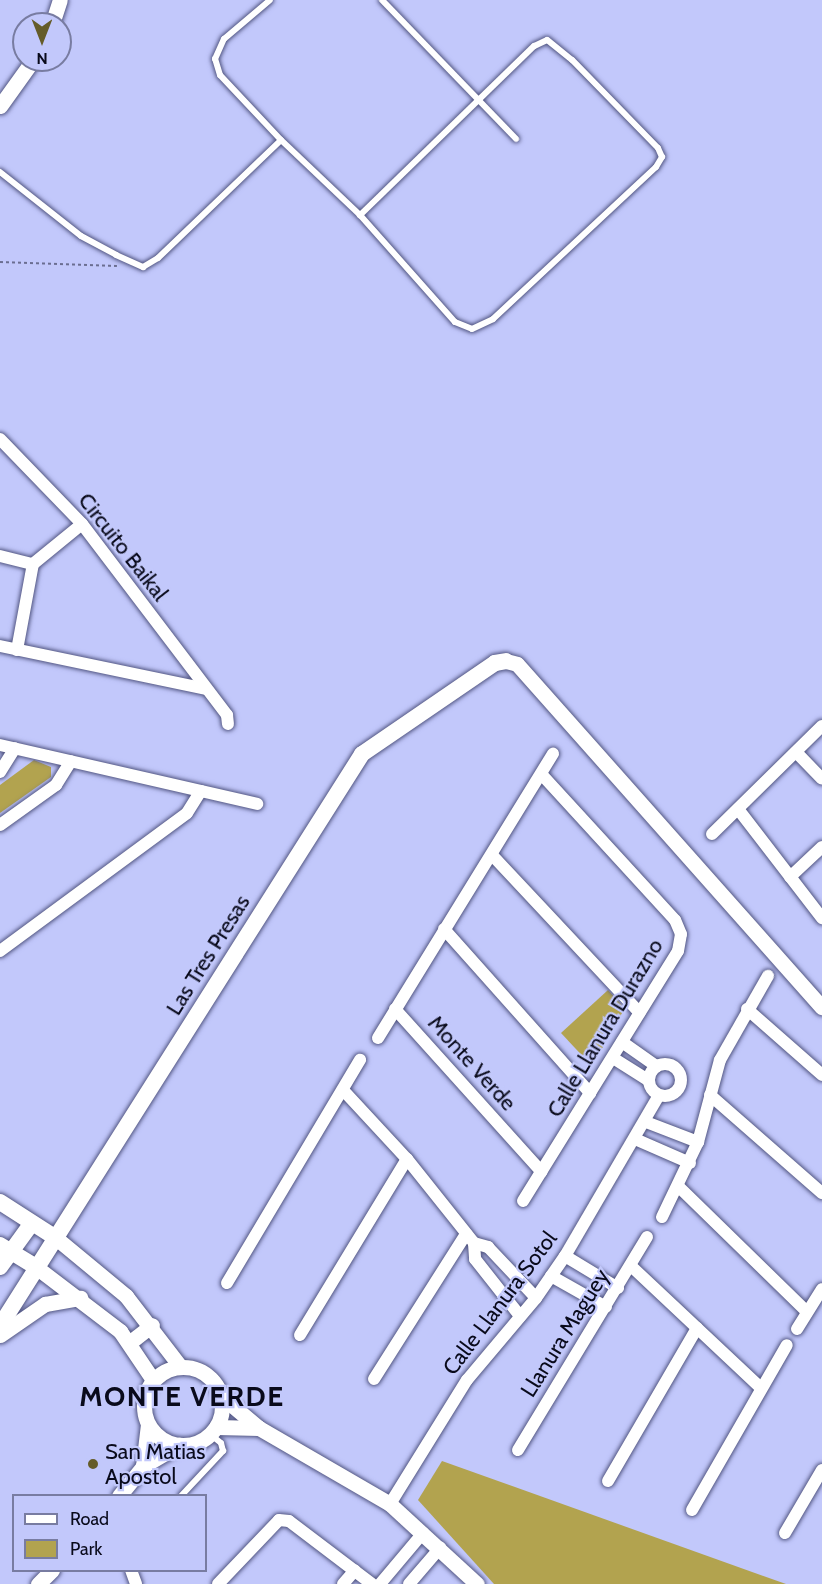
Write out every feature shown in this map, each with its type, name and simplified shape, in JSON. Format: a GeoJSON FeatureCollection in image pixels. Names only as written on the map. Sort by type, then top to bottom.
{"type":"FeatureCollection","features":[{"type":"Feature","properties":{"kind":"main road","name":"Las Tres Presas"},"geometry":{"type":"LineString","coordinates":[[0,1326],[362,754],[495,663],[506,661]]}},
{"type":"Feature","properties":{"kind":"main road"},"geometry":{"type":"LineString","coordinates":[[0,1202],[56,1238]]}},
{"type":"Feature","properties":{"kind":"main road"},"geometry":{"type":"LineString","coordinates":[[0,1267],[5,1248],[32,1223]]}},
{"type":"Feature","properties":{"kind":"main road"},"geometry":{"type":"LineString","coordinates":[[5,1248],[36,1267]]}},
{"type":"Feature","properties":{"kind":"street"},"geometry":{"type":"LineString","coordinates":[[0,106],[24,72]]}},
{"type":"Feature","properties":{"kind":"street","name":"Circuito Baikal"},"geometry":{"type":"LineString","coordinates":[[0,439],[82,524],[205,689],[227,715],[228,724]]}},
{"type":"Feature","properties":{"kind":"street"},"geometry":{"type":"LineString","coordinates":[[17,650],[33,564],[82,524]]}},
{"type":"Feature","properties":{"kind":"street"},"geometry":{"type":"LineString","coordinates":[[0,556],[33,564]]}},
{"type":"Feature","properties":{"kind":"street"},"geometry":{"type":"LineString","coordinates":[[0,646],[205,689]]}},
{"type":"Feature","properties":{"kind":"street"},"geometry":{"type":"LineString","coordinates":[[506,661],[517,664],[822,1007]]}},
{"type":"Feature","properties":{"kind":"street"},"geometry":{"type":"LineString","coordinates":[[712,834],[822,726]]}},
{"type":"Feature","properties":{"kind":"street"},"geometry":{"type":"LineString","coordinates":[[0,745],[257,804]]}},
{"type":"Feature","properties":{"kind":"street"},"geometry":{"type":"LineString","coordinates":[[0,772],[15,748]]}},
{"type":"Feature","properties":{"kind":"street"},"geometry":{"type":"LineString","coordinates":[[796,752],[822,779]]}},
{"type":"Feature","properties":{"kind":"street"},"geometry":{"type":"LineString","coordinates":[[378,1038],[554,754]]}},
{"type":"Feature","properties":{"kind":"street"},"geometry":{"type":"LineString","coordinates":[[0,825],[56,785],[71,761]]}},
{"type":"Feature","properties":{"kind":"street","name":"Calle Llanura Durazno"},"geometry":{"type":"LineString","coordinates":[[524,1201],[678,951],[681,934],[675,920],[542,775]]}},
{"type":"Feature","properties":{"kind":"street"},"geometry":{"type":"LineString","coordinates":[[0,951],[187,813],[201,791]]}},
{"type":"Feature","properties":{"kind":"street"},"geometry":{"type":"LineString","coordinates":[[738,809],[822,918]]}},
{"type":"Feature","properties":{"kind":"street"},"geometry":{"type":"LineString","coordinates":[[790,877],[822,847]]}},
{"type":"Feature","properties":{"kind":"street"},"geometry":{"type":"LineString","coordinates":[[492,855],[640,1013]]}},
{"type":"Feature","properties":{"kind":"street"},"geometry":{"type":"LineString","coordinates":[[444,929],[591,1093]]}},
{"type":"Feature","properties":{"kind":"street"},"geometry":{"type":"LineString","coordinates":[[662,1217],[679,1187],[698,1142],[720,1060],[747,1009],[768,976]]}},
{"type":"Feature","properties":{"kind":"street","name":"Monte Verde"},"geometry":{"type":"LineString","coordinates":[[395,1009],[542,1172]]}},
{"type":"Feature","properties":{"kind":"street"},"geometry":{"type":"LineString","coordinates":[[747,1009],[822,1076]]}},
{"type":"Feature","properties":{"kind":"street"},"geometry":{"type":"LineString","coordinates":[[613,1058],[648,1080],[659,1095],[675,1093],[681,1078],[672,1065],[656,1066],[622,1042]]}},
{"type":"Feature","properties":{"kind":"street"},"geometry":{"type":"LineString","coordinates":[[227,1283],[360,1060]]}},
{"type":"Feature","properties":{"kind":"street"},"geometry":{"type":"LineString","coordinates":[[648,1080],[656,1066]]}},
{"type":"Feature","properties":{"kind":"street"},"geometry":{"type":"LineString","coordinates":[[343,1090],[407,1160],[470,1238],[488,1248],[536,1298]]}},
{"type":"Feature","properties":{"kind":"street","name":"Calle Llanura Sotol"},"geometry":{"type":"LineString","coordinates":[[390,1504],[467,1380],[536,1298],[565,1256],[659,1095]]}},
{"type":"Feature","properties":{"kind":"street"},"geometry":{"type":"LineString","coordinates":[[710,1095],[822,1193]]}},
{"type":"Feature","properties":{"kind":"street"},"geometry":{"type":"LineString","coordinates":[[645,1122],[698,1142]]}},
{"type":"Feature","properties":{"kind":"street"},"geometry":{"type":"LineString","coordinates":[[635,1139],[690,1163]]}},
{"type":"Feature","properties":{"kind":"street"},"geometry":{"type":"LineString","coordinates":[[300,1335],[407,1160]]}},
{"type":"Feature","properties":{"kind":"street"},"geometry":{"type":"LineString","coordinates":[[679,1187],[807,1312]]}},
{"type":"Feature","properties":{"kind":"street","name":"Llanura Maguey"},"geometry":{"type":"LineString","coordinates":[[518,1450],[647,1237]]}},
{"type":"Feature","properties":{"kind":"street"},"geometry":{"type":"LineString","coordinates":[[56,1238],[126,1296],[152,1325],[180,1366]]}},
{"type":"Feature","properties":{"kind":"street"},"geometry":{"type":"LineString","coordinates":[[470,1238],[475,1259],[520,1316]]}},
{"type":"Feature","properties":{"kind":"street"},"geometry":{"type":"LineString","coordinates":[[374,1379],[470,1238]]}},
{"type":"Feature","properties":{"kind":"street"},"geometry":{"type":"LineString","coordinates":[[565,1256],[618,1288]]}},
{"type":"Feature","properties":{"kind":"street"},"geometry":{"type":"LineString","coordinates":[[631,1266],[761,1388]]}},
{"type":"Feature","properties":{"kind":"street"},"geometry":{"type":"LineString","coordinates":[[36,1267],[104,1316],[129,1343],[153,1380]]}},
{"type":"Feature","properties":{"kind":"street"},"geometry":{"type":"LineString","coordinates":[[551,1276],[606,1307]]}},
{"type":"Feature","properties":{"kind":"street"},"geometry":{"type":"LineString","coordinates":[[797,1329],[822,1289]]}},
{"type":"Feature","properties":{"kind":"street"},"geometry":{"type":"LineString","coordinates":[[0,1335],[45,1304],[80,1298]]}},
{"type":"Feature","properties":{"kind":"street"},"geometry":{"type":"LineString","coordinates":[[129,1343],[152,1325]]}},
{"type":"Feature","properties":{"kind":"street"},"geometry":{"type":"LineString","coordinates":[[608,1481],[697,1328]]}},
{"type":"Feature","properties":{"kind":"street"},"geometry":{"type":"LineString","coordinates":[[692,1510],[786,1345]]}},
{"type":"Feature","properties":{"kind":"street"},"geometry":{"type":"LineString","coordinates":[[121,1494],[143,1466],[179,1445],[201,1441],[213,1431],[223,1407],[221,1396],[210,1377],[191,1367],[180,1366],[153,1380],[143,1401],[148,1424],[143,1466]]}},
{"type":"Feature","properties":{"kind":"street"},"geometry":{"type":"LineString","coordinates":[[221,1396],[259,1428],[390,1504],[477,1584]]}},
{"type":"Feature","properties":{"kind":"street"},"geometry":{"type":"LineString","coordinates":[[148,1424],[155,1434],[179,1445]]}},
{"type":"Feature","properties":{"kind":"street"},"geometry":{"type":"LineString","coordinates":[[213,1431],[259,1428]]}},
{"type":"Feature","properties":{"kind":"street"},"geometry":{"type":"LineString","coordinates":[[785,1533],[822,1470]]}},
{"type":"Feature","properties":{"kind":"street"},"geometry":{"type":"LineString","coordinates":[[218,1584],[279,1520],[289,1521],[372,1584]]}},
{"type":"Feature","properties":{"kind":"street"},"geometry":{"type":"LineString","coordinates":[[380,1584],[423,1533]]}},
{"type":"Feature","properties":{"kind":"street"},"geometry":{"type":"LineString","coordinates":[[409,1584],[440,1548]]}},
{"type":"Feature","properties":{"kind":"street"},"geometry":{"type":"LineString","coordinates":[[343,1584],[355,1570]]}},
{"type":"Feature","properties":{"kind":"street"},"geometry":{"type":"LineString","coordinates":[[38,1584],[50,1572]]}},
{"type":"Feature","properties":{"kind":"lane"},"geometry":{"type":"LineString","coordinates":[[270,0],[224,39],[215,59],[220,75],[281,140],[360,215],[455,322],[472,329],[494,320],[660,162],[658,148],[553,42],[534,46],[360,215]]}},
{"type":"Feature","properties":{"kind":"lane"},"geometry":{"type":"LineString","coordinates":[[382,0],[516,139]]}},
{"type":"Feature","properties":{"kind":"lane"},"geometry":{"type":"LineString","coordinates":[[0,172],[81,236],[143,267],[185,236],[281,140]]}},
{"type":"Feature","properties":{"kind":"lane"},"geometry":{"type":"LineString","coordinates":[[183,1494],[223,1451],[213,1431]]}},
{"type":"Feature","properties":{"kind":"path"},"geometry":{"type":"LineString","coordinates":[[0,262],[119,266]]}},
{"type":"Feature","properties":{"kind":"green space"},"geometry":{"type":"Polygon","coordinates":[[[34,760],[51,767],[51,777],[0,813],[0,785],[34,760]]]}},
{"type":"Feature","properties":{"kind":"green space"},"geometry":{"type":"Polygon","coordinates":[[[608,990],[622,1005],[622,1013],[595,1061],[589,1063],[561,1033],[608,990]]]}},
{"type":"Feature","properties":{"kind":"green space"},"geometry":{"type":"Polygon","coordinates":[[[442,1461],[786,1584],[494,1584],[418,1500],[442,1461]]]}},
{"type":"Feature","properties":{"kind":"place","name":"San Matias Apostol"},"geometry":{"type":"Point","coordinates":[93,1464]}},
{"type":"Feature","properties":{"kind":"district","name":"MONTE VERDE"},"geometry":{"type":"Point","coordinates":[182,1396]}}]}
